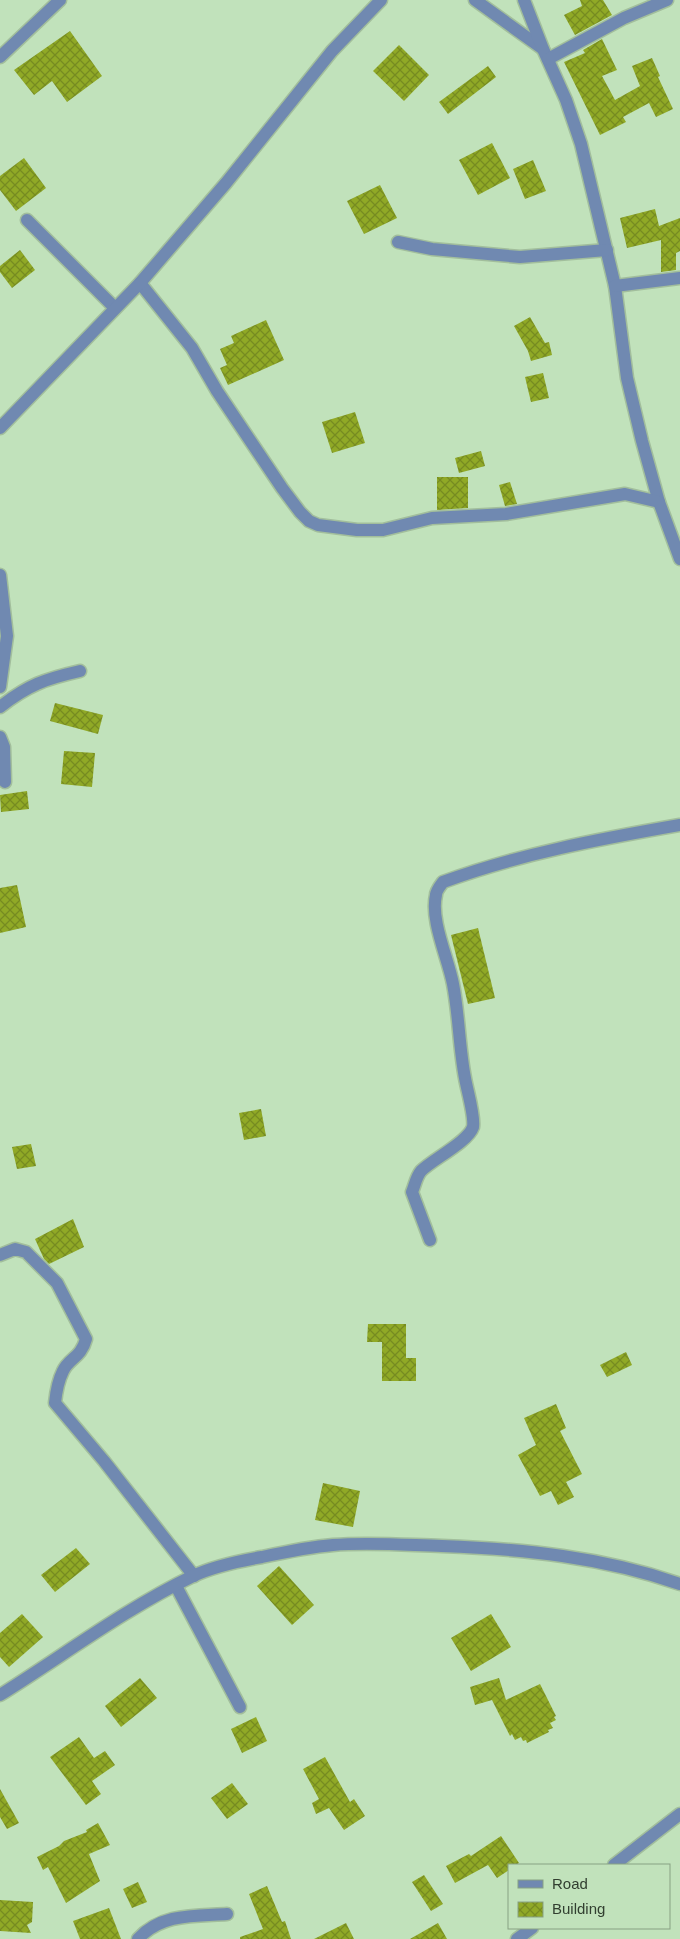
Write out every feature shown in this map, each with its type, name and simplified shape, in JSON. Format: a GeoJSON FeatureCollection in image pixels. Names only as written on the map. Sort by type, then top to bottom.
{"type":"FeatureCollection","features":[{"type":"Feature","properties":{"kind":"street"},"geometry":{"type":"LineString","coordinates":[[0,57],[60,0]]}},
{"type":"Feature","properties":{"kind":"street"},"geometry":{"type":"LineString","coordinates":[[0,428],[140,283],[226,183],[332,51],[381,0]]}},
{"type":"Feature","properties":{"kind":"street"},"geometry":{"type":"LineString","coordinates":[[475,0],[545,54]]}},
{"type":"Feature","properties":{"kind":"street"},"geometry":{"type":"LineString","coordinates":[[524,0],[545,54],[566,100],[581,144],[615,286],[628,378],[659,502],[680,559]]}},
{"type":"Feature","properties":{"kind":"street"},"geometry":{"type":"LineString","coordinates":[[545,54],[666,0]]}},
{"type":"Feature","properties":{"kind":"street"},"geometry":{"type":"LineString","coordinates":[[27,220],[115,308]]}},
{"type":"Feature","properties":{"kind":"street"},"geometry":{"type":"LineString","coordinates":[[398,242],[432,249],[520,256],[607,250]]}},
{"type":"Feature","properties":{"kind":"street"},"geometry":{"type":"LineString","coordinates":[[615,286],[680,278]]}},
{"type":"Feature","properties":{"kind":"street"},"geometry":{"type":"LineString","coordinates":[[140,283],[192,348],[282,488],[300,512],[309,521],[318,525],[357,530],[383,530],[432,518],[506,514],[625,494],[659,502]]}},
{"type":"Feature","properties":{"kind":"street"},"geometry":{"type":"LineString","coordinates":[[0,574],[7,636],[0,687]]}},
{"type":"Feature","properties":{"kind":"street"},"geometry":{"type":"LineString","coordinates":[[0,707],[20,691],[49,678],[80,672]]}},
{"type":"Feature","properties":{"kind":"street"},"geometry":{"type":"LineString","coordinates":[[0,737],[4,747],[5,782]]}},
{"type":"Feature","properties":{"kind":"street"},"geometry":{"type":"LineString","coordinates":[[430,1240],[412,1192],[419,1173],[431,1162],[454,1147],[466,1136],[472,1127],[453,985],[448,961],[438,932],[436,894],[443,882],[484,867],[625,835],[680,825]]}},
{"type":"Feature","properties":{"kind":"street"},"geometry":{"type":"LineString","coordinates":[[0,1255],[15,1249],[26,1252],[58,1283],[86,1339],[83,1350],[63,1370],[55,1403],[104,1461],[194,1576]]}},
{"type":"Feature","properties":{"kind":"street"},"geometry":{"type":"LineString","coordinates":[[0,1694],[107,1624],[194,1576],[233,1563],[297,1550],[333,1545],[402,1544],[564,1555],[606,1562],[655,1575],[680,1584]]}},
{"type":"Feature","properties":{"kind":"street"},"geometry":{"type":"LineString","coordinates":[[176,1586],[240,1707]]}},
{"type":"Feature","properties":{"kind":"street"},"geometry":{"type":"LineString","coordinates":[[615,1864],[680,1814]]}},
{"type":"Feature","properties":{"kind":"street"},"geometry":{"type":"LineString","coordinates":[[138,1939],[151,1927],[173,1918],[227,1914]]}},
{"type":"Feature","properties":{"kind":"street"},"geometry":{"type":"LineString","coordinates":[[517,1939],[531,1929]]}},
{"type":"Feature","properties":{"kind":"building"},"geometry":{"type":"Polygon","coordinates":[[[580,0],[603,0],[612,15],[575,35],[564,15],[582,6],[580,0]]]}},
{"type":"Feature","properties":{"kind":"building"},"geometry":{"type":"Polygon","coordinates":[[[70,31],[102,76],[67,102],[52,81],[34,95],[14,70],[70,31]]]}},
{"type":"Feature","properties":{"kind":"building"},"geometry":{"type":"Polygon","coordinates":[[[602,39],[617,70],[602,76],[615,100],[640,86],[632,66],[652,58],[660,76],[658,77],[673,109],[656,117],[649,103],[623,117],[626,122],[600,135],[564,62],[585,53],[583,50],[602,39]]]}},
{"type":"Feature","properties":{"kind":"building"},"geometry":{"type":"Polygon","coordinates":[[[399,45],[429,75],[404,101],[373,71],[399,45]]]}},
{"type":"Feature","properties":{"kind":"building"},"geometry":{"type":"Polygon","coordinates":[[[488,66],[496,77],[448,114],[439,102],[488,66]]]}},
{"type":"Feature","properties":{"kind":"building"},"geometry":{"type":"Polygon","coordinates":[[[492,143],[510,178],[478,195],[459,160],[492,143]]]}},
{"type":"Feature","properties":{"kind":"building"},"geometry":{"type":"Polygon","coordinates":[[[24,158],[46,188],[16,211],[0,190],[0,176],[24,158]]]}},
{"type":"Feature","properties":{"kind":"building"},"geometry":{"type":"Polygon","coordinates":[[[533,160],[546,191],[525,199],[513,169],[533,160]]]}},
{"type":"Feature","properties":{"kind":"building"},"geometry":{"type":"Polygon","coordinates":[[[380,185],[397,218],[364,234],[347,201],[380,185]]]}},
{"type":"Feature","properties":{"kind":"building"},"geometry":{"type":"Polygon","coordinates":[[[655,209],[659,226],[680,218],[680,251],[676,253],[676,270],[661,272],[661,240],[627,248],[620,218],[655,209]]]}},
{"type":"Feature","properties":{"kind":"building"},"geometry":{"type":"Polygon","coordinates":[[[20,250],[35,270],[12,288],[0,272],[0,266],[20,250]]]}},
{"type":"Feature","properties":{"kind":"building"},"geometry":{"type":"Polygon","coordinates":[[[530,317],[545,343],[549,342],[552,355],[531,361],[528,351],[514,326],[530,317]]]}},
{"type":"Feature","properties":{"kind":"building"},"geometry":{"type":"Polygon","coordinates":[[[266,320],[284,360],[228,385],[220,368],[227,365],[220,349],[234,343],[231,336],[266,320]]]}},
{"type":"Feature","properties":{"kind":"building"},"geometry":{"type":"Polygon","coordinates":[[[543,373],[549,398],[531,402],[525,377],[543,373]]]}},
{"type":"Feature","properties":{"kind":"building"},"geometry":{"type":"Polygon","coordinates":[[[355,412],[365,443],[332,453],[322,422],[355,412]]]}},
{"type":"Feature","properties":{"kind":"building"},"geometry":{"type":"Polygon","coordinates":[[[481,451],[485,466],[459,473],[455,458],[481,451]]]}},
{"type":"Feature","properties":{"kind":"building"},"geometry":{"type":"Polygon","coordinates":[[[437,477],[468,477],[468,508],[437,510],[437,477]]]}},
{"type":"Feature","properties":{"kind":"building"},"geometry":{"type":"Polygon","coordinates":[[[510,482],[517,504],[505,506],[499,485],[510,482]]]}},
{"type":"Feature","properties":{"kind":"building"},"geometry":{"type":"Polygon","coordinates":[[[55,703],[103,715],[98,734],[50,721],[55,703]]]}},
{"type":"Feature","properties":{"kind":"building"},"geometry":{"type":"Polygon","coordinates":[[[64,751],[95,753],[92,787],[61,784],[64,751]]]}},
{"type":"Feature","properties":{"kind":"building"},"geometry":{"type":"Polygon","coordinates":[[[27,791],[29,809],[1,812],[0,795],[27,791]]]}},
{"type":"Feature","properties":{"kind":"building"},"geometry":{"type":"Polygon","coordinates":[[[17,885],[26,927],[0,933],[0,888],[17,885]]]}},
{"type":"Feature","properties":{"kind":"building"},"geometry":{"type":"Polygon","coordinates":[[[478,928],[495,998],[468,1004],[451,935],[478,928]]]}},
{"type":"Feature","properties":{"kind":"building"},"geometry":{"type":"Polygon","coordinates":[[[261,1109],[266,1136],[244,1140],[239,1113],[261,1109]]]}},
{"type":"Feature","properties":{"kind":"building"},"geometry":{"type":"Polygon","coordinates":[[[31,1144],[36,1166],[17,1169],[12,1147],[31,1144]]]}},
{"type":"Feature","properties":{"kind":"building"},"geometry":{"type":"Polygon","coordinates":[[[73,1219],[84,1247],[49,1264],[44,1259],[35,1239],[73,1219]]]}},
{"type":"Feature","properties":{"kind":"building"},"geometry":{"type":"Polygon","coordinates":[[[368,1324],[406,1324],[406,1358],[416,1358],[416,1381],[382,1381],[382,1342],[367,1342],[368,1324]]]}},
{"type":"Feature","properties":{"kind":"building"},"geometry":{"type":"Polygon","coordinates":[[[626,1352],[632,1365],[607,1377],[600,1365],[626,1352]]]}},
{"type":"Feature","properties":{"kind":"building"},"geometry":{"type":"Polygon","coordinates":[[[556,1404],[566,1428],[560,1431],[582,1474],[566,1482],[574,1497],[558,1505],[551,1491],[540,1496],[518,1455],[536,1445],[524,1418],[556,1404]]]}},
{"type":"Feature","properties":{"kind":"building"},"geometry":{"type":"Polygon","coordinates":[[[323,1483],[360,1491],[353,1527],[315,1520],[323,1483]]]}},
{"type":"Feature","properties":{"kind":"building"},"geometry":{"type":"Polygon","coordinates":[[[76,1548],[90,1564],[55,1592],[41,1575],[76,1548]]]}},
{"type":"Feature","properties":{"kind":"building"},"geometry":{"type":"Polygon","coordinates":[[[279,1566],[314,1605],[292,1625],[257,1586],[279,1566]]]}},
{"type":"Feature","properties":{"kind":"building"},"geometry":{"type":"Polygon","coordinates":[[[22,1614],[43,1637],[9,1667],[0,1657],[0,1633],[22,1614]]]}},
{"type":"Feature","properties":{"kind":"building"},"geometry":{"type":"Polygon","coordinates":[[[491,1614],[511,1647],[471,1671],[451,1638],[491,1614]]]}},
{"type":"Feature","properties":{"kind":"building"},"geometry":{"type":"Polygon","coordinates":[[[140,1678],[157,1698],[121,1727],[105,1706],[140,1678]]]}},
{"type":"Feature","properties":{"kind":"building"},"geometry":{"type":"Polygon","coordinates":[[[499,1678],[506,1700],[540,1684],[556,1716],[554,1717],[556,1720],[550,1723],[553,1728],[548,1730],[549,1732],[527,1743],[521,1737],[515,1740],[512,1734],[510,1736],[492,1700],[475,1705],[470,1687],[499,1678]]]}},
{"type":"Feature","properties":{"kind":"building"},"geometry":{"type":"Polygon","coordinates":[[[256,1717],[267,1741],[242,1753],[231,1729],[256,1717]]]}},
{"type":"Feature","properties":{"kind":"building"},"geometry":{"type":"Polygon","coordinates":[[[79,1737],[94,1758],[105,1751],[115,1765],[92,1781],[101,1794],[86,1805],[50,1757],[79,1737]]]}},
{"type":"Feature","properties":{"kind":"building"},"geometry":{"type":"Polygon","coordinates":[[[325,1757],[350,1802],[354,1799],[365,1816],[344,1830],[329,1808],[316,1814],[312,1803],[319,1799],[303,1769],[325,1757]]]}},
{"type":"Feature","properties":{"kind":"building"},"geometry":{"type":"Polygon","coordinates":[[[232,1783],[248,1804],[227,1819],[211,1798],[232,1783]]]}},
{"type":"Feature","properties":{"kind":"building"},"geometry":{"type":"Polygon","coordinates":[[[0,1789],[19,1823],[7,1829],[0,1817],[0,1789]]]}},
{"type":"Feature","properties":{"kind":"building"},"geometry":{"type":"Polygon","coordinates":[[[98,1823],[110,1845],[89,1854],[100,1881],[66,1903],[48,1867],[43,1870],[37,1857],[59,1846],[64,1841],[87,1832],[86,1830],[98,1823]]]}},
{"type":"Feature","properties":{"kind":"building"},"geometry":{"type":"Polygon","coordinates":[[[501,1836],[519,1863],[508,1864],[508,1871],[497,1878],[488,1865],[455,1883],[446,1866],[469,1854],[471,1856],[501,1836]]]}},
{"type":"Feature","properties":{"kind":"building"},"geometry":{"type":"Polygon","coordinates":[[[424,1875],[443,1904],[431,1911],[412,1882],[424,1875]]]}},
{"type":"Feature","properties":{"kind":"building"},"geometry":{"type":"Polygon","coordinates":[[[138,1882],[147,1902],[132,1908],[123,1889],[138,1882]]]}},
{"type":"Feature","properties":{"kind":"building"},"geometry":{"type":"Polygon","coordinates":[[[267,1886],[282,1922],[285,1921],[291,1939],[240,1939],[240,1937],[263,1929],[249,1894],[267,1886]]]}},
{"type":"Feature","properties":{"kind":"building"},"geometry":{"type":"Polygon","coordinates":[[[0,1900],[33,1902],[32,1922],[27,1925],[31,1933],[0,1931],[0,1900]]]}},
{"type":"Feature","properties":{"kind":"building"},"geometry":{"type":"Polygon","coordinates":[[[109,1908],[121,1939],[80,1939],[73,1921],[109,1908]]]}},
{"type":"Feature","properties":{"kind":"building"},"geometry":{"type":"Polygon","coordinates":[[[346,1923],[354,1939],[314,1939],[346,1923]]]}},
{"type":"Feature","properties":{"kind":"building"},"geometry":{"type":"Polygon","coordinates":[[[438,1923],[447,1939],[410,1939],[438,1923]]]}}]}
